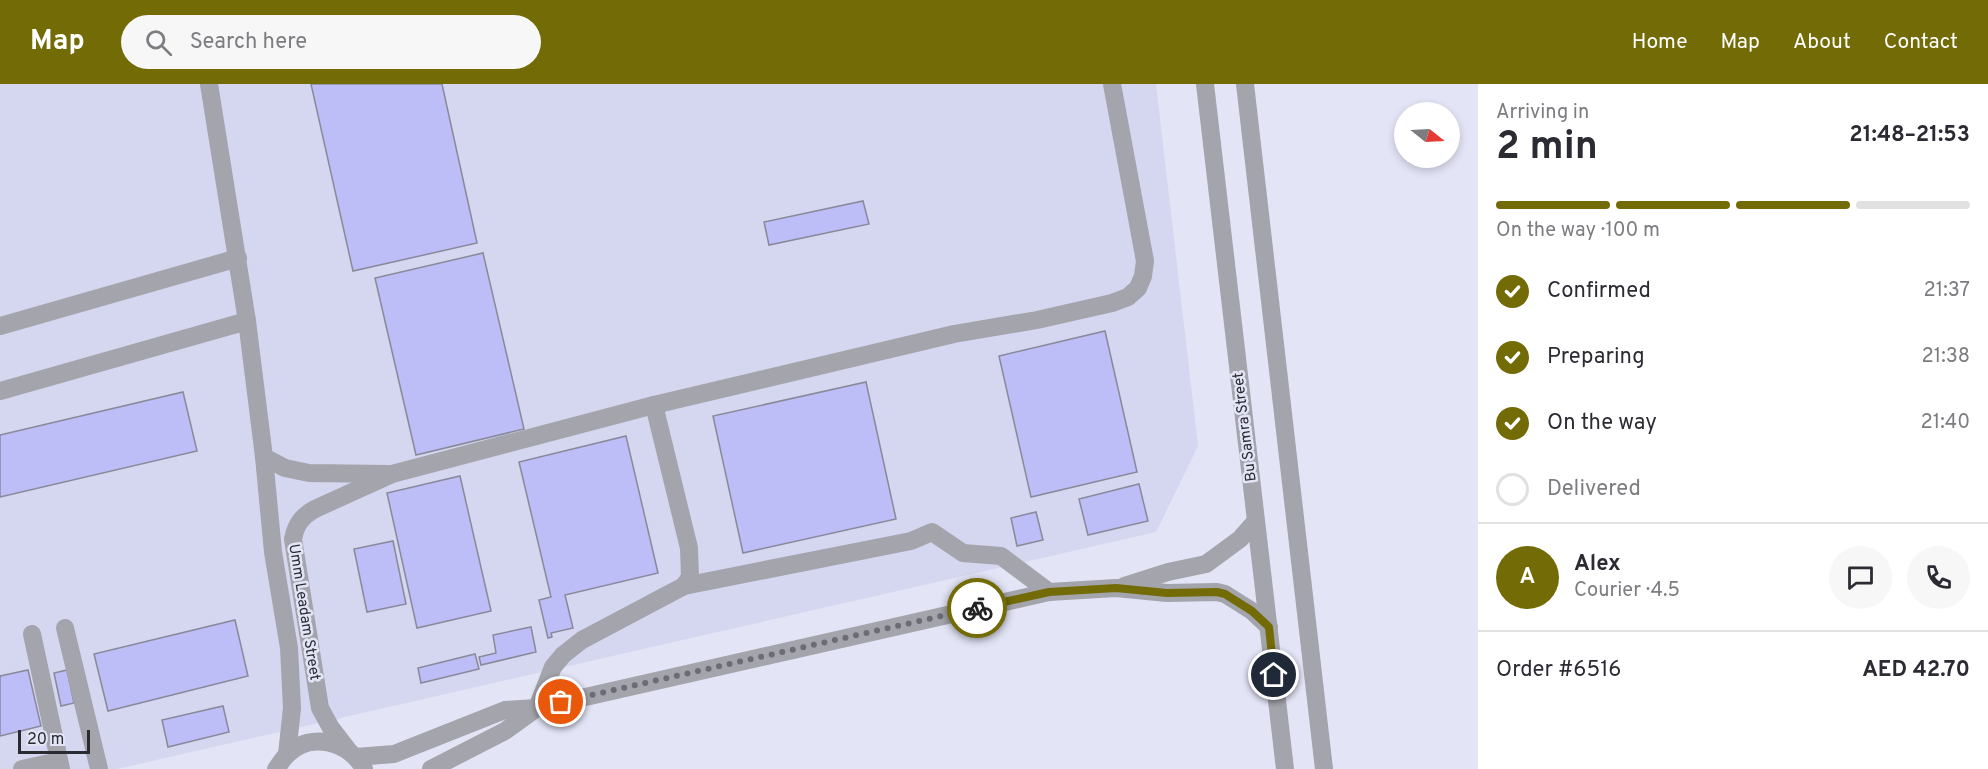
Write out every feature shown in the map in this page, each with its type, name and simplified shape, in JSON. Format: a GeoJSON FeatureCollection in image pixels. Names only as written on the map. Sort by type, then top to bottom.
{"type":"FeatureCollection","features":[{"type":"Feature","properties":{"kind":"street","name":"Umm Leadam Street"},"geometry":{"type":"LineString","coordinates":[[209,84],[248,321],[273,552],[289,648],[292,708],[287,754]]}},
{"type":"Feature","properties":{"kind":"street"},"geometry":{"type":"LineString","coordinates":[[264,457],[285,468],[309,473],[392,474],[654,405],[954,334],[1037,320],[1112,303],[1128,297],[1138,288],[1143,276],[1144,261],[1112,84]]}},
{"type":"Feature","properties":{"kind":"street","name":"Bu Samra Street"},"geometry":{"type":"LineString","coordinates":[[1205,84],[1284,769]]}},
{"type":"Feature","properties":{"kind":"street"},"geometry":{"type":"LineString","coordinates":[[1245,84],[1324,769]]}},
{"type":"Feature","properties":{"kind":"street"},"geometry":{"type":"LineString","coordinates":[[0,326],[238,258]]}},
{"type":"Feature","properties":{"kind":"street"},"geometry":{"type":"LineString","coordinates":[[0,391],[248,321]]}},
{"type":"Feature","properties":{"kind":"street"},"geometry":{"type":"LineString","coordinates":[[654,405],[690,548],[690,576],[684,586]]}},
{"type":"Feature","properties":{"kind":"street","name":"Umm Leadam Street"},"geometry":{"type":"LineString","coordinates":[[356,759],[331,729],[320,708],[293,539],[295,529],[307,514],[392,474]]}},
{"type":"Feature","properties":{"kind":"street"},"geometry":{"type":"LineString","coordinates":[[1116,588],[1168,572],[1206,564],[1240,539],[1255,522]]}},
{"type":"Feature","properties":{"kind":"street"},"geometry":{"type":"LineString","coordinates":[[430,769],[505,731],[537,708],[553,667],[563,655],[582,640],[684,586],[911,541],[932,532],[963,553],[1001,556],[1049,592]]}},
{"type":"Feature","properties":{"kind":"street"},"geometry":{"type":"LineString","coordinates":[[276,769],[287,754],[298,746],[310,742],[324,741],[337,744],[356,759],[394,754],[505,710],[537,708],[1049,592],[1116,588],[1167,593],[1217,592],[1225,594],[1252,611],[1269,627]]}},
{"type":"Feature","properties":{"kind":"street"},"geometry":{"type":"LineString","coordinates":[[65,628],[99,769]]}},
{"type":"Feature","properties":{"kind":"street"},"geometry":{"type":"LineString","coordinates":[[22,769],[60,765],[32,634]]}},
{"type":"Feature","properties":{"kind":"shaded area"},"geometry":{"type":"Polygon","coordinates":[[[0,84],[1156,84],[1198,446],[1156,532],[117,769],[0,769],[0,84]]]}},
{"type":"Feature","properties":{"kind":"building"},"geometry":{"type":"Polygon","coordinates":[[[311,84],[442,84],[477,243],[353,271],[311,84]]]}},
{"type":"Feature","properties":{"kind":"building"},"geometry":{"type":"Polygon","coordinates":[[[863,201],[869,224],[769,245],[764,222],[863,201]]]}},
{"type":"Feature","properties":{"kind":"building"},"geometry":{"type":"Polygon","coordinates":[[[483,253],[524,429],[416,455],[375,278],[483,253]]]}},
{"type":"Feature","properties":{"kind":"building"},"geometry":{"type":"Polygon","coordinates":[[[1105,331],[1137,472],[1031,497],[999,356],[1105,331]]]}},
{"type":"Feature","properties":{"kind":"building"},"geometry":{"type":"Polygon","coordinates":[[[866,382],[896,519],[743,553],[713,416],[866,382]]]}},
{"type":"Feature","properties":{"kind":"building"},"geometry":{"type":"Polygon","coordinates":[[[183,392],[197,451],[0,497],[0,435],[183,392]]]}},
{"type":"Feature","properties":{"kind":"building"},"geometry":{"type":"Polygon","coordinates":[[[626,436],[658,573],[565,595],[573,628],[551,633],[552,637],[548,638],[539,600],[551,597],[519,462],[626,436]]]}},
{"type":"Feature","properties":{"kind":"building"},"geometry":{"type":"Polygon","coordinates":[[[460,476],[491,611],[417,628],[387,493],[460,476]]]}},
{"type":"Feature","properties":{"kind":"building"},"geometry":{"type":"Polygon","coordinates":[[[1139,484],[1148,521],[1088,535],[1079,499],[1139,484]]]}},
{"type":"Feature","properties":{"kind":"building"},"geometry":{"type":"Polygon","coordinates":[[[1036,512],[1043,540],[1017,546],[1011,518],[1036,512]]]}},
{"type":"Feature","properties":{"kind":"building"},"geometry":{"type":"Polygon","coordinates":[[[393,541],[406,604],[367,612],[354,549],[393,541]]]}},
{"type":"Feature","properties":{"kind":"building"},"geometry":{"type":"Polygon","coordinates":[[[235,620],[248,676],[108,711],[94,654],[235,620]]]}},
{"type":"Feature","properties":{"kind":"building"},"geometry":{"type":"Polygon","coordinates":[[[531,627],[536,652],[481,665],[479,657],[496,653],[493,635],[531,627]]]}},
{"type":"Feature","properties":{"kind":"building"},"geometry":{"type":"Polygon","coordinates":[[[475,654],[479,669],[421,683],[418,668],[475,654]]]}},
{"type":"Feature","properties":{"kind":"building"},"geometry":{"type":"Polygon","coordinates":[[[28,670],[41,726],[0,736],[0,676],[28,670]]]}},
{"type":"Feature","properties":{"kind":"building"},"geometry":{"type":"Polygon","coordinates":[[[67,670],[74,703],[61,706],[54,673],[67,670]]]}},
{"type":"Feature","properties":{"kind":"building"},"geometry":{"type":"Polygon","coordinates":[[[223,706],[229,732],[168,747],[162,720],[223,706]]]}},
{"type":"Feature","properties":{"kind":"way so far"},"geometry":{"type":"LineString","coordinates":[[561,702],[977,608]]}},
{"type":"Feature","properties":{"kind":"route"},"geometry":{"type":"LineString","coordinates":[[977,608],[1049,592],[1116,588],[1167,593],[1217,592],[1225,594],[1252,611],[1269,627],[1274,675]]}}]}
